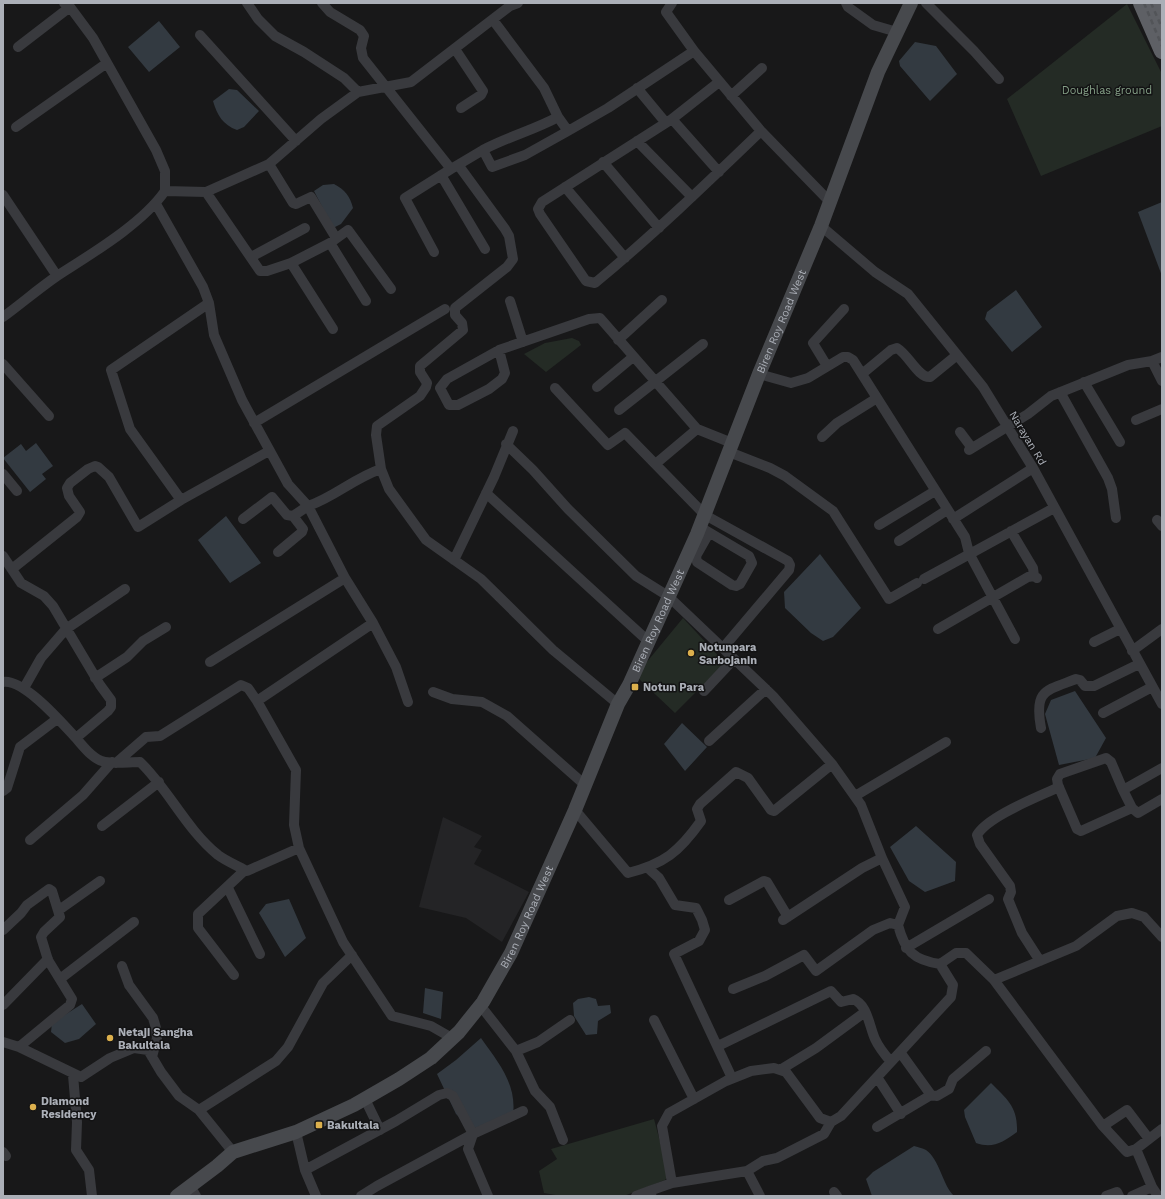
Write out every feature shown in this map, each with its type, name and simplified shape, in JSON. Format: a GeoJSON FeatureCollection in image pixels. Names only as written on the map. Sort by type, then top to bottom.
{"type":"FeatureCollection","features":[{"type":"Feature","properties":{"kind":"highway"},"geometry":{"type":"LineString","coordinates":[[1141,3],[1162,52]]}},
{"type":"Feature","properties":{"kind":"highway"},"geometry":{"type":"LineString","coordinates":[[1154,3],[1162,23]]}},
{"type":"Feature","properties":{"kind":"main road","name":"Biren Roy Road West"},"geometry":{"type":"LineString","coordinates":[[177,1196],[193,1191],[233,1152],[296,1132],[365,1099],[431,1058],[452,1038],[480,1005],[511,952],[575,810],[618,704],[629,685],[668,596],[705,525],[730,447],[821,226],[878,72],[911,3]]}},
{"type":"Feature","properties":{"kind":"street"},"geometry":{"type":"LineString","coordinates":[[247,3],[258,19],[275,36],[344,78],[358,92]]}},
{"type":"Feature","properties":{"kind":"street"},"geometry":{"type":"LineString","coordinates":[[322,3],[330,12],[360,30],[364,36],[362,54],[505,229],[509,236],[513,258],[507,267],[455,308],[455,315],[462,324],[463,330],[420,366],[420,372],[427,383],[420,396],[377,426],[376,435],[381,469],[389,489],[426,540],[481,579],[553,650],[618,704]]}},
{"type":"Feature","properties":{"kind":"street"},"geometry":{"type":"LineString","coordinates":[[672,3],[666,12],[694,51],[761,130],[830,202]]}},
{"type":"Feature","properties":{"kind":"street"},"geometry":{"type":"LineString","coordinates":[[846,3],[848,7],[873,25],[897,32]]}},
{"type":"Feature","properties":{"kind":"street"},"geometry":{"type":"LineString","coordinates":[[926,3],[974,51],[999,80]]}},
{"type":"Feature","properties":{"kind":"street"},"geometry":{"type":"LineString","coordinates":[[165,191],[206,192],[269,164],[296,140],[358,92],[387,85],[411,82],[512,4]]}},
{"type":"Feature","properties":{"kind":"street"},"geometry":{"type":"LineString","coordinates":[[3,317],[57,276],[98,250],[156,204],[165,191],[165,171],[156,150],[93,38],[67,5],[18,47]]}},
{"type":"Feature","properties":{"kind":"street"},"geometry":{"type":"LineString","coordinates":[[493,20],[544,88],[558,118],[568,131]]}},
{"type":"Feature","properties":{"kind":"street"},"geometry":{"type":"LineString","coordinates":[[200,35],[296,140]]}},
{"type":"Feature","properties":{"kind":"street"},"geometry":{"type":"LineString","coordinates":[[455,49],[483,91],[481,95],[461,108]]}},
{"type":"Feature","properties":{"kind":"street"},"geometry":{"type":"LineString","coordinates":[[483,150],[492,167],[525,155],[568,131],[694,51]]}},
{"type":"Feature","properties":{"kind":"street"},"geometry":{"type":"LineString","coordinates":[[16,127],[107,63]]}},
{"type":"Feature","properties":{"kind":"street"},"geometry":{"type":"LineString","coordinates":[[731,96],[762,68]]}},
{"type":"Feature","properties":{"kind":"street"},"geometry":{"type":"LineString","coordinates":[[719,82],[669,121],[542,202],[538,208],[540,214],[586,281],[595,282],[625,258],[719,172],[761,130]]}},
{"type":"Feature","properties":{"kind":"street"},"geometry":{"type":"LineString","coordinates":[[637,88],[719,172]]}},
{"type":"Feature","properties":{"kind":"street"},"geometry":{"type":"LineString","coordinates":[[434,252],[405,198],[500,141],[558,118]]}},
{"type":"Feature","properties":{"kind":"street"},"geometry":{"type":"LineString","coordinates":[[637,141],[692,197]]}},
{"type":"Feature","properties":{"kind":"street"},"geometry":{"type":"LineString","coordinates":[[603,162],[659,228]]}},
{"type":"Feature","properties":{"kind":"street"},"geometry":{"type":"LineString","coordinates":[[269,164],[293,203],[296,204],[311,197],[366,301]]}},
{"type":"Feature","properties":{"kind":"street"},"geometry":{"type":"LineString","coordinates":[[441,176],[485,249]]}},
{"type":"Feature","properties":{"kind":"street"},"geometry":{"type":"LineString","coordinates":[[565,187],[625,258]]}},
{"type":"Feature","properties":{"kind":"street"},"geometry":{"type":"LineString","coordinates":[[206,192],[258,268],[262,271],[291,263],[333,241],[348,230],[391,289]]}},
{"type":"Feature","properties":{"kind":"street"},"geometry":{"type":"LineString","coordinates":[[3,195],[57,276]]}},
{"type":"Feature","properties":{"kind":"street"},"geometry":{"type":"LineString","coordinates":[[156,204],[203,287],[209,303],[214,335],[242,400],[288,484],[308,506],[345,578],[373,623],[396,667],[408,702]]}},
{"type":"Feature","properties":{"kind":"street","name":"Narayan Rd"},"geometry":{"type":"LineString","coordinates":[[821,226],[875,272],[908,294],[983,388],[1033,468],[1162,704]]}},
{"type":"Feature","properties":{"kind":"street"},"geometry":{"type":"LineString","coordinates":[[251,256],[305,228]]}},
{"type":"Feature","properties":{"kind":"street"},"geometry":{"type":"LineString","coordinates":[[291,263],[333,329]]}},
{"type":"Feature","properties":{"kind":"street"},"geometry":{"type":"LineString","coordinates":[[618,340],[662,300]]}},
{"type":"Feature","properties":{"kind":"street"},"geometry":{"type":"LineString","coordinates":[[510,301],[523,342]]}},
{"type":"Feature","properties":{"kind":"street"},"geometry":{"type":"LineString","coordinates":[[181,500],[130,429],[111,370],[209,303]]}},
{"type":"Feature","properties":{"kind":"street"},"geometry":{"type":"LineString","coordinates":[[254,422],[445,309]]}},
{"type":"Feature","properties":{"kind":"street"},"geometry":{"type":"LineString","coordinates":[[827,366],[813,343],[844,309]]}},
{"type":"Feature","properties":{"kind":"street"},"geometry":{"type":"LineString","coordinates":[[499,350],[505,374],[502,379],[489,389],[458,405],[449,405],[440,388],[447,379],[499,350],[595,318],[600,318],[697,429],[785,476],[833,511],[889,599],[969,553],[1054,508]]}},
{"type":"Feature","properties":{"kind":"street"},"geometry":{"type":"LineString","coordinates":[[618,410],[703,344]]}},
{"type":"Feature","properties":{"kind":"street"},"geometry":{"type":"LineString","coordinates":[[862,374],[891,350],[897,348],[926,378],[930,377],[957,355]]}},
{"type":"Feature","properties":{"kind":"street"},"geometry":{"type":"LineString","coordinates":[[597,387],[633,357]]}},
{"type":"Feature","properties":{"kind":"street"},"geometry":{"type":"LineString","coordinates":[[759,374],[791,383],[808,378],[843,357],[848,357],[853,360],[952,519],[965,537],[969,553],[1015,639]]}},
{"type":"Feature","properties":{"kind":"street"},"geometry":{"type":"LineString","coordinates":[[960,432],[970,449],[1028,414],[1052,396],[1060,392],[1128,365],[1152,361],[1162,357]]}},
{"type":"Feature","properties":{"kind":"street"},"geometry":{"type":"LineString","coordinates":[[1152,361],[1162,381]]}},
{"type":"Feature","properties":{"kind":"street"},"geometry":{"type":"LineString","coordinates":[[3,364],[49,416]]}},
{"type":"Feature","properties":{"kind":"street"},"geometry":{"type":"LineString","coordinates":[[1084,382],[1120,442]]}},
{"type":"Feature","properties":{"kind":"street"},"geometry":{"type":"LineString","coordinates":[[556,388],[608,445],[625,433],[705,525],[749,556],[752,562],[740,584],[736,586],[732,585],[697,562],[696,556],[705,525]]}},
{"type":"Feature","properties":{"kind":"street"},"geometry":{"type":"LineString","coordinates":[[1060,392],[1108,478],[1112,489],[1116,518]]}},
{"type":"Feature","properties":{"kind":"street"},"geometry":{"type":"LineString","coordinates":[[822,437],[837,423],[877,398]]}},
{"type":"Feature","properties":{"kind":"street"},"geometry":{"type":"LineString","coordinates":[[1136,420],[1162,409]]}},
{"type":"Feature","properties":{"kind":"street"},"geometry":{"type":"LineString","coordinates":[[659,461],[697,429]]}},
{"type":"Feature","properties":{"kind":"street"},"geometry":{"type":"LineString","coordinates":[[454,560],[486,493],[506,444],[513,431]]}},
{"type":"Feature","properties":{"kind":"street"},"geometry":{"type":"LineString","coordinates":[[506,444],[568,509],[636,576],[668,596],[766,689],[832,764],[861,805],[882,858],[905,907],[898,925],[906,948],[910,954],[923,960],[940,964],[953,985],[951,997],[841,1116],[831,1122],[824,1134],[777,1158],[763,1161],[747,1171],[672,1183],[651,1193],[636,1196]]}},
{"type":"Feature","properties":{"kind":"street"},"geometry":{"type":"LineString","coordinates":[[12,570],[77,517],[80,512],[66,490],[68,486],[92,467],[98,467],[109,477],[138,528],[181,500],[269,451]]}},
{"type":"Feature","properties":{"kind":"street"},"geometry":{"type":"LineString","coordinates":[[952,519],[1033,468]]}},
{"type":"Feature","properties":{"kind":"street"},"geometry":{"type":"LineString","coordinates":[[293,516],[366,474],[381,469]]}},
{"type":"Feature","properties":{"kind":"street"},"geometry":{"type":"LineString","coordinates":[[3,474],[17,491]]}},
{"type":"Feature","properties":{"kind":"street"},"geometry":{"type":"LineString","coordinates":[[879,525],[935,491]]}},
{"type":"Feature","properties":{"kind":"street"},"geometry":{"type":"LineString","coordinates":[[486,493],[648,641]]}},
{"type":"Feature","properties":{"kind":"street"},"geometry":{"type":"LineString","coordinates":[[242,519],[272,497],[286,514],[293,516],[303,529],[302,532],[278,552]]}},
{"type":"Feature","properties":{"kind":"street"},"geometry":{"type":"LineString","coordinates":[[899,541],[947,510]]}},
{"type":"Feature","properties":{"kind":"street"},"geometry":{"type":"LineString","coordinates":[[705,525],[783,556],[790,565],[788,570],[723,648]]}},
{"type":"Feature","properties":{"kind":"street"},"geometry":{"type":"LineString","coordinates":[[938,629],[1028,577],[1036,577],[1033,568],[1011,531]]}},
{"type":"Feature","properties":{"kind":"street"},"geometry":{"type":"LineString","coordinates":[[3,556],[21,583],[44,596],[53,606],[95,678],[111,700],[111,707],[76,738]]}},
{"type":"Feature","properties":{"kind":"street"},"geometry":{"type":"LineString","coordinates":[[210,662],[345,578]]}},
{"type":"Feature","properties":{"kind":"street"},"geometry":{"type":"LineString","coordinates":[[24,688],[41,658],[66,629],[125,589]]}},
{"type":"Feature","properties":{"kind":"street"},"geometry":{"type":"LineString","coordinates":[[257,701],[373,623]]}},
{"type":"Feature","properties":{"kind":"street"},"geometry":{"type":"LineString","coordinates":[[95,678],[127,657],[143,641],[166,627]]}},
{"type":"Feature","properties":{"kind":"street"},"geometry":{"type":"LineString","coordinates":[[1094,642],[1120,629]]}},
{"type":"Feature","properties":{"kind":"street"},"geometry":{"type":"LineString","coordinates":[[1132,651],[1162,629]]}},
{"type":"Feature","properties":{"kind":"street"},"geometry":{"type":"LineString","coordinates":[[704,691],[734,659]]}},
{"type":"Feature","properties":{"kind":"street"},"geometry":{"type":"LineString","coordinates":[[1041,728],[1039,717],[1040,697],[1045,691],[1076,679],[1080,680],[1085,686],[1094,686],[1139,664]]}},
{"type":"Feature","properties":{"kind":"street"},"geometry":{"type":"LineString","coordinates":[[3,682],[9,681],[24,688],[58,719],[91,755],[105,762],[140,762],[159,782],[187,822],[219,855],[245,870],[247,871],[299,848]]}},
{"type":"Feature","properties":{"kind":"street"},"geometry":{"type":"LineString","coordinates":[[30,840],[83,795],[114,762],[146,737],[160,736],[241,685],[248,688],[296,770],[294,826],[299,848],[343,942],[392,1016],[431,1026],[452,1038]]}},
{"type":"Feature","properties":{"kind":"street"},"geometry":{"type":"LineString","coordinates":[[1103,713],[1152,687]]}},
{"type":"Feature","properties":{"kind":"street"},"geometry":{"type":"LineString","coordinates":[[709,741],[766,689]]}},
{"type":"Feature","properties":{"kind":"street"},"geometry":{"type":"LineString","coordinates":[[433,692],[452,699],[482,702],[507,716],[585,784]]}},
{"type":"Feature","properties":{"kind":"street"},"geometry":{"type":"LineString","coordinates":[[3,791],[7,788],[20,747],[58,719]]}},
{"type":"Feature","properties":{"kind":"street"},"geometry":{"type":"LineString","coordinates":[[855,796],[946,742]]}},
{"type":"Feature","properties":{"kind":"street"},"geometry":{"type":"LineString","coordinates":[[1132,808],[1079,831],[1059,787],[1057,779],[1060,774],[1106,758],[1111,762],[1122,790],[1132,808],[1138,813],[1162,799]]}},
{"type":"Feature","properties":{"kind":"street"},"geometry":{"type":"LineString","coordinates":[[575,810],[628,873],[648,868],[669,857],[685,841],[700,821],[697,809],[700,804],[736,772],[748,778],[771,810],[774,811],[832,764]]}},
{"type":"Feature","properties":{"kind":"street"},"geometry":{"type":"LineString","coordinates":[[1122,790],[1162,768]]}},
{"type":"Feature","properties":{"kind":"street"},"geometry":{"type":"LineString","coordinates":[[102,826],[159,782]]}},
{"type":"Feature","properties":{"kind":"street"},"geometry":{"type":"LineString","coordinates":[[1040,961],[1022,933],[1008,899],[1011,892],[1010,886],[980,844],[977,835],[1003,814],[1059,787]]}},
{"type":"Feature","properties":{"kind":"street"},"geometry":{"type":"LineString","coordinates":[[729,900],[764,881],[767,882],[785,919],[862,868],[882,858]]}},
{"type":"Feature","properties":{"kind":"street"},"geometry":{"type":"LineString","coordinates":[[648,868],[659,878],[675,905],[696,908],[702,920],[705,930],[699,941],[674,954],[732,1078]]}},
{"type":"Feature","properties":{"kind":"street"},"geometry":{"type":"LineString","coordinates":[[234,975],[198,928],[198,914],[228,888],[245,870]]}},
{"type":"Feature","properties":{"kind":"street"},"geometry":{"type":"LineString","coordinates":[[59,910],[100,882]]}},
{"type":"Feature","properties":{"kind":"street"},"geometry":{"type":"LineString","coordinates":[[228,888],[260,954]]}},
{"type":"Feature","properties":{"kind":"street"},"geometry":{"type":"LineString","coordinates":[[3,930],[21,913],[27,905],[49,889],[52,891],[60,917],[58,921],[42,934],[48,958],[72,999],[70,1005],[19,1047]]}},
{"type":"Feature","properties":{"kind":"street"},"geometry":{"type":"LineString","coordinates":[[906,948],[989,899]]}},
{"type":"Feature","properties":{"kind":"street"},"geometry":{"type":"LineString","coordinates":[[994,980],[1076,946],[1116,916],[1132,913],[1144,916],[1162,937]]}},
{"type":"Feature","properties":{"kind":"street"},"geometry":{"type":"LineString","coordinates":[[60,979],[134,922]]}},
{"type":"Feature","properties":{"kind":"street"},"geometry":{"type":"LineString","coordinates":[[733,989],[765,976],[804,955],[816,971],[873,930],[890,923],[898,925]]}},
{"type":"Feature","properties":{"kind":"street"},"geometry":{"type":"LineString","coordinates":[[940,964],[956,953],[966,953],[994,980],[1103,1126],[1127,1152],[1136,1149],[1162,1129]]}},
{"type":"Feature","properties":{"kind":"street"},"geometry":{"type":"LineString","coordinates":[[199,1110],[276,1061],[288,1047],[323,983],[352,955]]}},
{"type":"Feature","properties":{"kind":"street"},"geometry":{"type":"LineString","coordinates":[[3,1004],[48,958]]}},
{"type":"Feature","properties":{"kind":"street"},"geometry":{"type":"LineString","coordinates":[[122,966],[129,985],[153,1018],[157,1038],[152,1057]]}},
{"type":"Feature","properties":{"kind":"street"},"geometry":{"type":"LineString","coordinates":[[718,1046],[828,991],[832,992],[841,1002],[853,999],[856,1000],[865,1012],[877,1042],[891,1062]]}},
{"type":"Feature","properties":{"kind":"street"},"geometry":{"type":"LineString","coordinates":[[480,1005],[516,1051],[535,1091],[550,1107],[563,1140]]}},
{"type":"Feature","properties":{"kind":"street"},"geometry":{"type":"LineString","coordinates":[[780,1070],[816,1048],[865,1012]]}},
{"type":"Feature","properties":{"kind":"street"},"geometry":{"type":"LineString","coordinates":[[516,1051],[538,1042],[570,1020]]}},
{"type":"Feature","properties":{"kind":"street"},"geometry":{"type":"LineString","coordinates":[[654,1020],[694,1099]]}},
{"type":"Feature","properties":{"kind":"street"},"geometry":{"type":"LineString","coordinates":[[3,1042],[19,1047],[73,1075],[81,1077],[110,1058],[134,1048],[148,1050],[179,1096],[199,1110],[233,1152]]}},
{"type":"Feature","properties":{"kind":"street"},"geometry":{"type":"LineString","coordinates":[[877,1127],[931,1095],[937,1096],[949,1089],[954,1078],[986,1051]]}},
{"type":"Feature","properties":{"kind":"street"},"geometry":{"type":"LineString","coordinates":[[900,1052],[931,1095]]}},
{"type":"Feature","properties":{"kind":"street"},"geometry":{"type":"LineString","coordinates":[[672,1183],[662,1126],[669,1113],[732,1078],[751,1070],[774,1068],[786,1072],[820,1118],[831,1122]]}},
{"type":"Feature","properties":{"kind":"street"},"geometry":{"type":"LineString","coordinates":[[73,1075],[77,1122],[76,1150],[89,1170],[92,1196]]}},
{"type":"Feature","properties":{"kind":"street"},"geometry":{"type":"LineString","coordinates":[[877,1077],[900,1114]]}},
{"type":"Feature","properties":{"kind":"street"},"geometry":{"type":"LineString","coordinates":[[305,1170],[380,1130],[439,1095],[447,1093],[453,1096],[458,1102],[473,1134],[468,1149],[488,1196]]}},
{"type":"Feature","properties":{"kind":"street"},"geometry":{"type":"LineString","coordinates":[[365,1099],[380,1130]]}},
{"type":"Feature","properties":{"kind":"street"},"geometry":{"type":"LineString","coordinates":[[1103,1126],[1127,1110],[1149,1139]]}},
{"type":"Feature","properties":{"kind":"street"},"geometry":{"type":"LineString","coordinates":[[362,1196],[376,1186],[473,1134],[523,1111]]}},
{"type":"Feature","properties":{"kind":"street"},"geometry":{"type":"LineString","coordinates":[[296,1132],[305,1170],[316,1196]]}},
{"type":"Feature","properties":{"kind":"street"},"geometry":{"type":"LineString","coordinates":[[1136,1149],[1152,1187],[1158,1196]]}},
{"type":"Feature","properties":{"kind":"street"},"geometry":{"type":"LineString","coordinates":[[747,1171],[760,1196]]}},
{"type":"Feature","properties":{"kind":"street"},"geometry":{"type":"LineString","coordinates":[[1132,1196],[1152,1187]]}},
{"type":"Feature","properties":{"kind":"street"},"geometry":{"type":"LineString","coordinates":[[1106,1196],[1117,1192],[1119,1196]]}},
{"type":"Feature","properties":{"kind":"shaded area"},"geometry":{"type":"Polygon","coordinates":[[[159,21],[180,47],[149,72],[128,47],[159,21]]]}},
{"type":"Feature","properties":{"kind":"shaded area"},"geometry":{"type":"Polygon","coordinates":[[[915,42],[936,46],[957,74],[930,101],[900,66],[899,61],[915,42]]]}},
{"type":"Feature","properties":{"kind":"shaded area"},"geometry":{"type":"Polygon","coordinates":[[[229,89],[237,90],[259,111],[244,127],[237,130],[221,119],[216,111],[213,101],[229,89]]]}},
{"type":"Feature","properties":{"kind":"shaded area"},"geometry":{"type":"Polygon","coordinates":[[[334,184],[346,194],[353,208],[341,224],[333,228],[314,191],[323,185],[334,184]]]}},
{"type":"Feature","properties":{"kind":"shaded area"},"geometry":{"type":"Polygon","coordinates":[[[1162,202],[1162,276],[1138,212],[1162,202]]]}},
{"type":"Feature","properties":{"kind":"shaded area"},"geometry":{"type":"Polygon","coordinates":[[[1016,290],[1042,327],[1012,352],[985,319],[987,312],[1016,290]]]}},
{"type":"Feature","properties":{"kind":"shaded area"},"geometry":{"type":"Polygon","coordinates":[[[36,443],[53,466],[42,474],[46,479],[30,492],[3,458],[21,444],[26,451],[36,443]]]}},
{"type":"Feature","properties":{"kind":"shaded area"},"geometry":{"type":"Polygon","coordinates":[[[226,516],[261,563],[230,583],[198,540],[226,516]]]}},
{"type":"Feature","properties":{"kind":"shaded area"},"geometry":{"type":"Polygon","coordinates":[[[820,554],[861,608],[833,637],[823,641],[811,633],[785,608],[784,592],[820,554]]]}},
{"type":"Feature","properties":{"kind":"shaded area"},"geometry":{"type":"Polygon","coordinates":[[[1075,691],[1106,738],[1095,758],[1059,765],[1045,714],[1051,700],[1075,691]]]}},
{"type":"Feature","properties":{"kind":"shaded area"},"geometry":{"type":"Polygon","coordinates":[[[682,723],[707,747],[685,771],[664,744],[682,723]]]}},
{"type":"Feature","properties":{"kind":"shaded area"},"geometry":{"type":"Polygon","coordinates":[[[443,817],[482,836],[474,847],[482,850],[474,864],[529,892],[502,942],[466,918],[419,907],[443,817]]]}},
{"type":"Feature","properties":{"kind":"shaded area"},"geometry":{"type":"Polygon","coordinates":[[[916,826],[956,862],[955,881],[925,892],[909,881],[890,847],[916,826]]]}},
{"type":"Feature","properties":{"kind":"shaded area"},"geometry":{"type":"Polygon","coordinates":[[[289,899],[306,938],[285,957],[259,913],[266,904],[289,899]]]}},
{"type":"Feature","properties":{"kind":"shaded area"},"geometry":{"type":"Polygon","coordinates":[[[425,988],[443,992],[441,1019],[423,1013],[425,988]]]}},
{"type":"Feature","properties":{"kind":"shaded area"},"geometry":{"type":"Polygon","coordinates":[[[589,997],[596,999],[598,1006],[610,1005],[611,1013],[598,1021],[597,1034],[586,1035],[574,1016],[573,1003],[578,999],[589,997]]]}},
{"type":"Feature","properties":{"kind":"shaded area"},"geometry":{"type":"Polygon","coordinates":[[[82,1004],[96,1024],[79,1039],[65,1043],[51,1032],[52,1023],[82,1004]]]}},
{"type":"Feature","properties":{"kind":"shaded area"},"geometry":{"type":"Polygon","coordinates":[[[481,1038],[500,1065],[509,1083],[512,1093],[513,1115],[472,1129],[456,1114],[437,1074],[481,1038]]]}},
{"type":"Feature","properties":{"kind":"shaded area"},"geometry":{"type":"Polygon","coordinates":[[[991,1083],[1010,1104],[1016,1116],[1017,1132],[998,1144],[982,1145],[976,1143],[965,1117],[964,1110],[991,1083]]]}},
{"type":"Feature","properties":{"kind":"shaded area"},"geometry":{"type":"Polygon","coordinates":[[[914,1146],[925,1149],[931,1154],[954,1196],[872,1196],[866,1179],[873,1172],[914,1146]]]}},
{"type":"Feature","properties":{"kind":"green space","name":"Doughlas ground"},"geometry":{"type":"Polygon","coordinates":[[[1127,4],[1162,74],[1162,126],[1041,176],[1007,99],[1127,4]]]}},
{"type":"Feature","properties":{"kind":"green space"},"geometry":{"type":"Polygon","coordinates":[[[572,338],[579,341],[581,345],[546,372],[524,354],[545,343],[572,338]]]}},
{"type":"Feature","properties":{"kind":"green space"},"geometry":{"type":"Polygon","coordinates":[[[683,618],[725,663],[675,713],[638,678],[641,669],[683,618]]]}},
{"type":"Feature","properties":{"kind":"green space"},"geometry":{"type":"Polygon","coordinates":[[[654,1119],[668,1172],[668,1176],[665,1180],[624,1196],[561,1196],[544,1193],[539,1171],[557,1159],[551,1149],[654,1119]]]}},
{"type":"Feature","properties":{"kind":"railway"},"geometry":{"type":"LineString","coordinates":[[1144,3],[1162,46]]}},
{"type":"Feature","properties":{"kind":"railway"},"geometry":{"type":"LineString","coordinates":[[1151,3],[1162,28]]}},
{"type":"Feature","properties":{"kind":"place","name":"Notunpara Sarbojanin"},"geometry":{"type":"Point","coordinates":[691,653]}},
{"type":"Feature","properties":{"kind":"place","name":"Notun Para"},"geometry":{"type":"Point","coordinates":[635,687]}},
{"type":"Feature","properties":{"kind":"place","name":"Netaji Sangha Bakultala"},"geometry":{"type":"Point","coordinates":[110,1038]}},
{"type":"Feature","properties":{"kind":"place","name":"Diamond Residency"},"geometry":{"type":"Point","coordinates":[33,1107]}},
{"type":"Feature","properties":{"kind":"place","name":"Bakultala"},"geometry":{"type":"Point","coordinates":[319,1125]}}]}
